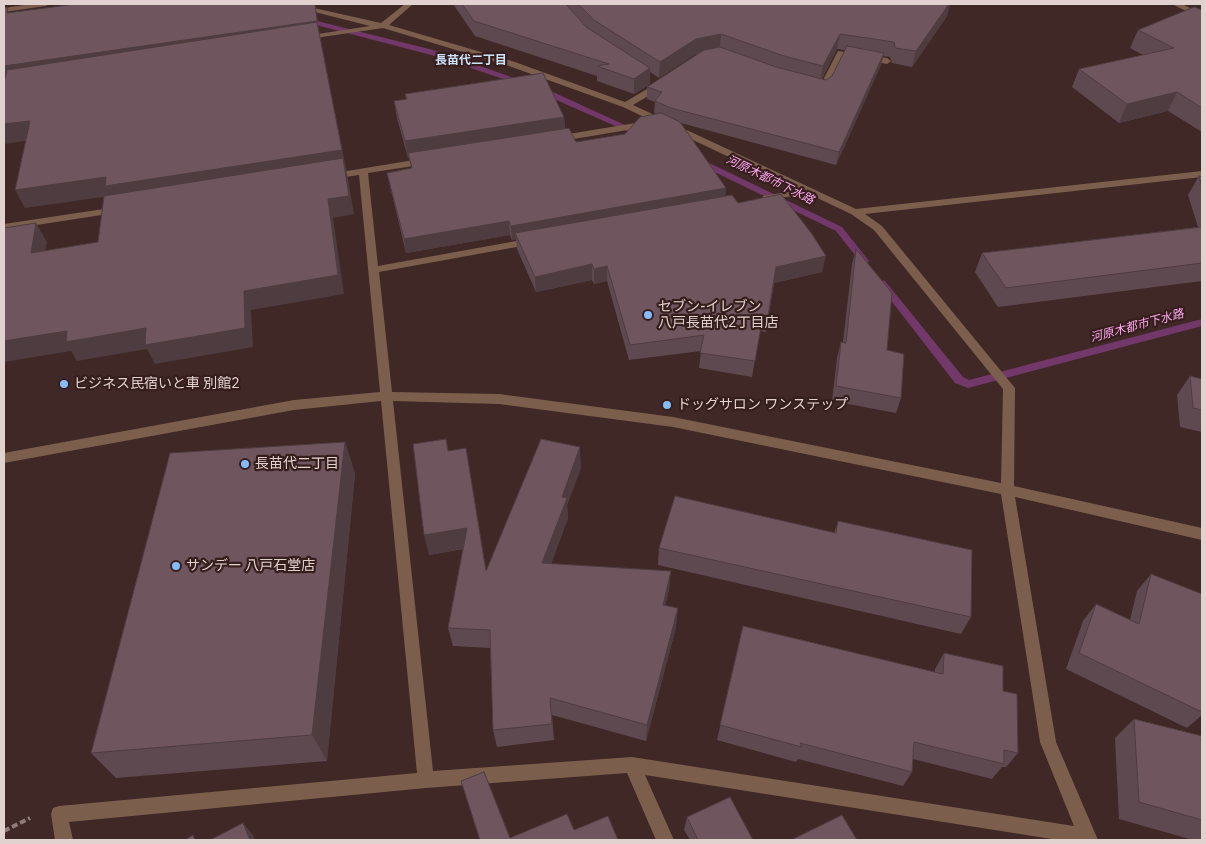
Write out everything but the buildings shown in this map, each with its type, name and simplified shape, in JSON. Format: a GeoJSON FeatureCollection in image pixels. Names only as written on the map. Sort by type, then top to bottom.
{"type":"FeatureCollection","features":[{"type":"Feature","properties":{"kind":"street"},"geometry":{"type":"LineString","coordinates":[[4,10],[46,4]]}},
{"type":"Feature","properties":{"kind":"street"},"geometry":{"type":"LineString","coordinates":[[287,4],[383,26],[512,64],[626,106],[855,212],[878,228],[1009,388],[1007,490],[1048,742],[1088,838]]}},
{"type":"Feature","properties":{"kind":"street"},"geometry":{"type":"LineString","coordinates":[[296,39],[383,26],[409,4]]}},
{"type":"Feature","properties":{"kind":"street"},"geometry":{"type":"LineString","coordinates":[[1176,4],[1202,17]]}},
{"type":"Feature","properties":{"kind":"street"},"geometry":{"type":"LineString","coordinates":[[805,82],[824,87],[841,53],[887,61]]}},
{"type":"Feature","properties":{"kind":"street"},"geometry":{"type":"LineString","coordinates":[[626,106],[660,81]]}},
{"type":"Feature","properties":{"kind":"street"},"geometry":{"type":"LineString","coordinates":[[546,141],[662,122]]}},
{"type":"Feature","properties":{"kind":"street"},"geometry":{"type":"LineString","coordinates":[[324,177],[440,158]]}},
{"type":"Feature","properties":{"kind":"street"},"geometry":{"type":"LineString","coordinates":[[363,171],[426,780]]}},
{"type":"Feature","properties":{"kind":"street"},"geometry":{"type":"LineString","coordinates":[[855,212],[1202,174]]}},
{"type":"Feature","properties":{"kind":"street"},"geometry":{"type":"LineString","coordinates":[[760,200],[809,191]]}},
{"type":"Feature","properties":{"kind":"street"},"geometry":{"type":"LineString","coordinates":[[4,227],[130,208]]}},
{"type":"Feature","properties":{"kind":"street"},"geometry":{"type":"LineString","coordinates":[[373,270],[548,238]]}},
{"type":"Feature","properties":{"kind":"street"},"geometry":{"type":"LineString","coordinates":[[4,458],[294,405],[387,396],[499,399],[673,422],[1007,490],[1202,534]]}},
{"type":"Feature","properties":{"kind":"street"},"geometry":{"type":"LineString","coordinates":[[64,840],[58,814],[426,780],[632,766],[1088,838]]}},
{"type":"Feature","properties":{"kind":"street"},"geometry":{"type":"LineString","coordinates":[[632,766],[665,840]]}},
{"type":"Feature","properties":{"kind":"waterway","name":"河原木都市下水路"},"geometry":{"type":"LineString","coordinates":[[304,19],[438,54],[524,83]]}},
{"type":"Feature","properties":{"kind":"waterway","name":"河原木都市下水路"},"geometry":{"type":"LineString","coordinates":[[539,89],[634,131]]}},
{"type":"Feature","properties":{"kind":"waterway","name":"河原木都市下水路"},"geometry":{"type":"LineString","coordinates":[[699,161],[839,229],[864,261]]}},
{"type":"Feature","properties":{"kind":"waterway","name":"河原木都市下水路"},"geometry":{"type":"LineString","coordinates":[[882,283],[959,380],[968,384],[1202,323]]}},
{"type":"Feature","properties":{"kind":"place","name":"セブン-イレブン 八戸長苗代2丁目店"},"geometry":{"type":"Point","coordinates":[648,315]}},
{"type":"Feature","properties":{"kind":"place","name":"ビジネス民宿いと車 別館2"},"geometry":{"type":"Point","coordinates":[64,384]}},
{"type":"Feature","properties":{"kind":"place","name":"ドッグサロン ワンステップ"},"geometry":{"type":"Point","coordinates":[667,405]}},
{"type":"Feature","properties":{"kind":"place","name":"長苗代二丁目"},"geometry":{"type":"Point","coordinates":[245,464]}},
{"type":"Feature","properties":{"kind":"place","name":"サンデー 八戸石堂店"},"geometry":{"type":"Point","coordinates":[176,566]}},
{"type":"Feature","properties":{"kind":"district","name":"長苗代二丁目"},"geometry":{"type":"Point","coordinates":[471,61]}}]}
